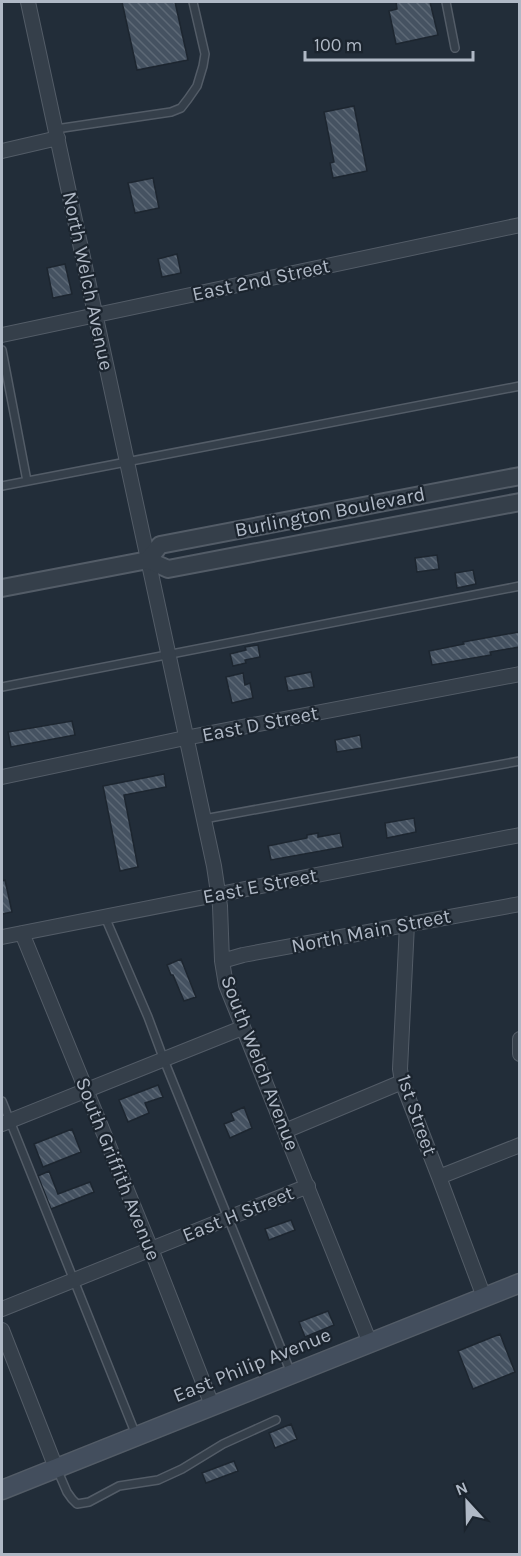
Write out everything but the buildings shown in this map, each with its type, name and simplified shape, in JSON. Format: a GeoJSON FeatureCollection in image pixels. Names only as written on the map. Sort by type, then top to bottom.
{"type":"FeatureCollection","features":[{"type":"Feature","properties":{"kind":"main road","name":"East Philip Avenue"},"geometry":{"type":"LineString","coordinates":[[2,1490],[519,1283]]}},
{"type":"Feature","properties":{"kind":"street","name":"North Welch Avenue"},"geometry":{"type":"LineString","coordinates":[[28,2],[148,560]]}},
{"type":"Feature","properties":{"kind":"street"},"geometry":{"type":"LineString","coordinates":[[2,151],[57,133]]}},
{"type":"Feature","properties":{"kind":"street","name":"East 2nd Street"},"geometry":{"type":"LineString","coordinates":[[2,335],[519,225]]}},
{"type":"Feature","properties":{"kind":"street","name":"Burlington Boulevard"},"geometry":{"type":"LineString","coordinates":[[148,560],[160,544],[519,476]]}},
{"type":"Feature","properties":{"kind":"street","name":"Burlington Boulevard"},"geometry":{"type":"LineString","coordinates":[[2,588],[148,560],[168,569],[519,502]]}},
{"type":"Feature","properties":{"kind":"street","name":"South Welch Avenue"},"geometry":{"type":"LineString","coordinates":[[148,560],[214,866],[220,906],[222,961],[226,985],[370,1343]]}},
{"type":"Feature","properties":{"kind":"street","name":"East D Street"},"geometry":{"type":"LineString","coordinates":[[2,777],[185,738],[519,674]]}},
{"type":"Feature","properties":{"kind":"street","name":"East E Street"},"geometry":{"type":"LineString","coordinates":[[2,937],[519,836]]}},
{"type":"Feature","properties":{"kind":"street","name":"North Main Street"},"geometry":{"type":"LineString","coordinates":[[222,961],[243,955],[519,904]]}},
{"type":"Feature","properties":{"kind":"street","name":"1st Street"},"geometry":{"type":"LineString","coordinates":[[407,924],[400,1069],[402,1082],[484,1297]]}},
{"type":"Feature","properties":{"kind":"street","name":"South Griffith Avenue"},"geometry":{"type":"LineString","coordinates":[[22,933],[212,1405]]}},
{"type":"Feature","properties":{"kind":"street"},"geometry":{"type":"LineString","coordinates":[[6,1123],[242,1028]]}},
{"type":"Feature","properties":{"kind":"street"},"geometry":{"type":"LineString","coordinates":[[519,1039],[519,1054]]}},
{"type":"Feature","properties":{"kind":"street"},"geometry":{"type":"LineString","coordinates":[[285,1131],[402,1082]]}},
{"type":"Feature","properties":{"kind":"street"},"geometry":{"type":"LineString","coordinates":[[439,1177],[519,1145]]}},
{"type":"Feature","properties":{"kind":"street","name":"East H Street"},"geometry":{"type":"LineString","coordinates":[[2,1309],[308,1186]]}},
{"type":"Feature","properties":{"kind":"street"},"geometry":{"type":"LineString","coordinates":[[2,1330],[56,1468]]}},
{"type":"Feature","properties":{"kind":"lane"},"geometry":{"type":"LineString","coordinates":[[57,133],[171,112],[181,108],[197,86],[205,54],[193,2]]}},
{"type":"Feature","properties":{"kind":"lane"},"geometry":{"type":"LineString","coordinates":[[446,2],[455,48]]}},
{"type":"Feature","properties":{"kind":"lane"},"geometry":{"type":"LineString","coordinates":[[2,350],[27,481]]}},
{"type":"Feature","properties":{"kind":"lane"},"geometry":{"type":"LineString","coordinates":[[2,486],[519,386]]}},
{"type":"Feature","properties":{"kind":"lane"},"geometry":{"type":"LineString","coordinates":[[2,687],[519,586]]}},
{"type":"Feature","properties":{"kind":"lane"},"geometry":{"type":"LineString","coordinates":[[204,819],[519,761]]}},
{"type":"Feature","properties":{"kind":"lane"},"geometry":{"type":"LineString","coordinates":[[105,917],[148,1017],[291,1373]]}},
{"type":"Feature","properties":{"kind":"lane"},"geometry":{"type":"LineString","coordinates":[[2,1101],[6,1123],[74,1280],[136,1436]]}},
{"type":"Feature","properties":{"kind":"lane"},"geometry":{"type":"LineString","coordinates":[[56,1468],[72,1499],[77,1504],[89,1502],[119,1486],[158,1480],[182,1469],[223,1444],[276,1420]]}}]}
